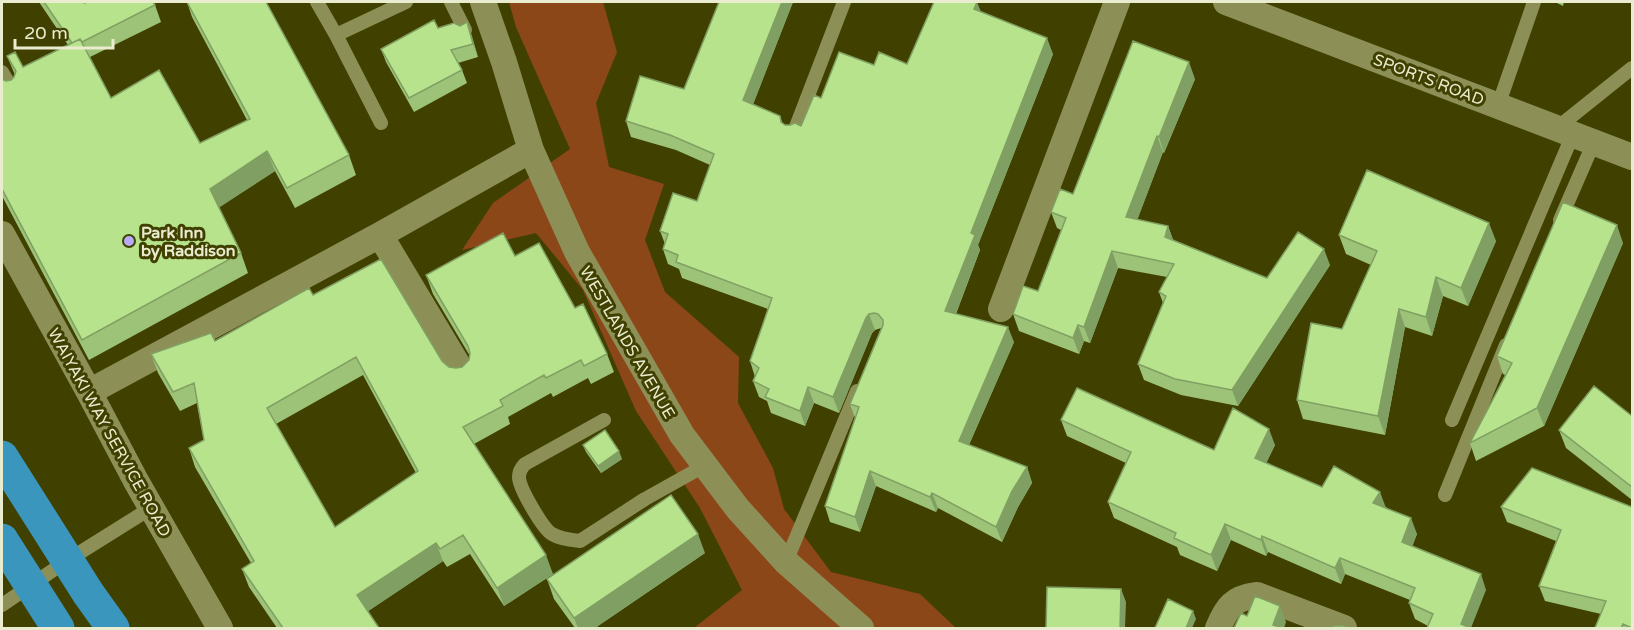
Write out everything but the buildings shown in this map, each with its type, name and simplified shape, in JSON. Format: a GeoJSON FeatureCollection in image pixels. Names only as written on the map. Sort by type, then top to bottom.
{"type":"FeatureCollection","features":[{"type":"Feature","properties":{"kind":"highway"},"geometry":{"type":"LineString","coordinates":[[2,457],[113,628]]}},
{"type":"Feature","properties":{"kind":"highway"},"geometry":{"type":"LineString","coordinates":[[2,540],[58,628]]}},
{"type":"Feature","properties":{"kind":"street","name":"WESTLANDS AVENUE"},"geometry":{"type":"LineString","coordinates":[[483,2],[531,150],[578,252],[682,435],[738,509],[786,562],[861,628]]}},
{"type":"Feature","properties":{"kind":"street"},"geometry":{"type":"LineString","coordinates":[[1001,309],[1117,2]]}},
{"type":"Feature","properties":{"kind":"street","name":"SPORTS ROAD"},"geometry":{"type":"LineString","coordinates":[[1226,2],[1632,157]]}},
{"type":"Feature","properties":{"kind":"street"},"geometry":{"type":"LineString","coordinates":[[89,392],[380,235],[531,150]]}},
{"type":"Feature","properties":{"kind":"street","name":"WAIYAKI WAY SERVICE ROAD"},"geometry":{"type":"LineString","coordinates":[[2,234],[220,628]]}},
{"type":"Feature","properties":{"kind":"street"},"geometry":{"type":"LineString","coordinates":[[380,235],[462,372]]}},
{"type":"Feature","properties":{"kind":"street"},"geometry":{"type":"LineString","coordinates":[[1218,628],[1232,604],[1245,596],[1257,595],[1344,628]]}},
{"type":"Feature","properties":{"kind":"lane"},"geometry":{"type":"LineString","coordinates":[[317,2],[381,123]]}},
{"type":"Feature","properties":{"kind":"lane"},"geometry":{"type":"LineString","coordinates":[[336,35],[406,2]]}},
{"type":"Feature","properties":{"kind":"lane"},"geometry":{"type":"LineString","coordinates":[[451,2],[465,30]]}},
{"type":"Feature","properties":{"kind":"lane"},"geometry":{"type":"LineString","coordinates":[[794,132],[844,2]]}},
{"type":"Feature","properties":{"kind":"lane"},"geometry":{"type":"LineString","coordinates":[[1498,106],[1534,2]]}},
{"type":"Feature","properties":{"kind":"lane"},"geometry":{"type":"LineString","coordinates":[[1452,420],[1575,135],[1632,68]]}},
{"type":"Feature","properties":{"kind":"lane"},"geometry":{"type":"LineString","coordinates":[[2,72],[14,92]]}},
{"type":"Feature","properties":{"kind":"lane"},"geometry":{"type":"LineString","coordinates":[[1553,237],[1575,135]]}},
{"type":"Feature","properties":{"kind":"lane"},"geometry":{"type":"LineString","coordinates":[[1445,495],[1512,332]]}},
{"type":"Feature","properties":{"kind":"lane"},"geometry":{"type":"LineString","coordinates":[[786,562],[862,380]]}},
{"type":"Feature","properties":{"kind":"lane"},"geometry":{"type":"LineString","coordinates":[[604,420],[525,464],[522,468],[519,477],[521,485],[542,525],[552,534],[580,541],[645,499],[704,466]]}},
{"type":"Feature","properties":{"kind":"lane"},"geometry":{"type":"LineString","coordinates":[[2,605],[68,560],[152,508]]}},
{"type":"Feature","properties":{"kind":"shaded area"},"geometry":{"type":"Polygon","coordinates":[[[509,2],[603,2],[617,52],[596,103],[609,167],[664,184],[645,240],[665,292],[739,357],[738,403],[773,468],[784,509],[831,572],[920,594],[956,628],[694,628],[742,590],[700,508],[636,411],[583,290],[536,233],[462,250],[493,203],[570,149],[516,27],[509,2]]]}},
{"type":"Feature","properties":{"kind":"place","name":"Park Inn by Raddison"},"geometry":{"type":"Point","coordinates":[129,241]}}]}
